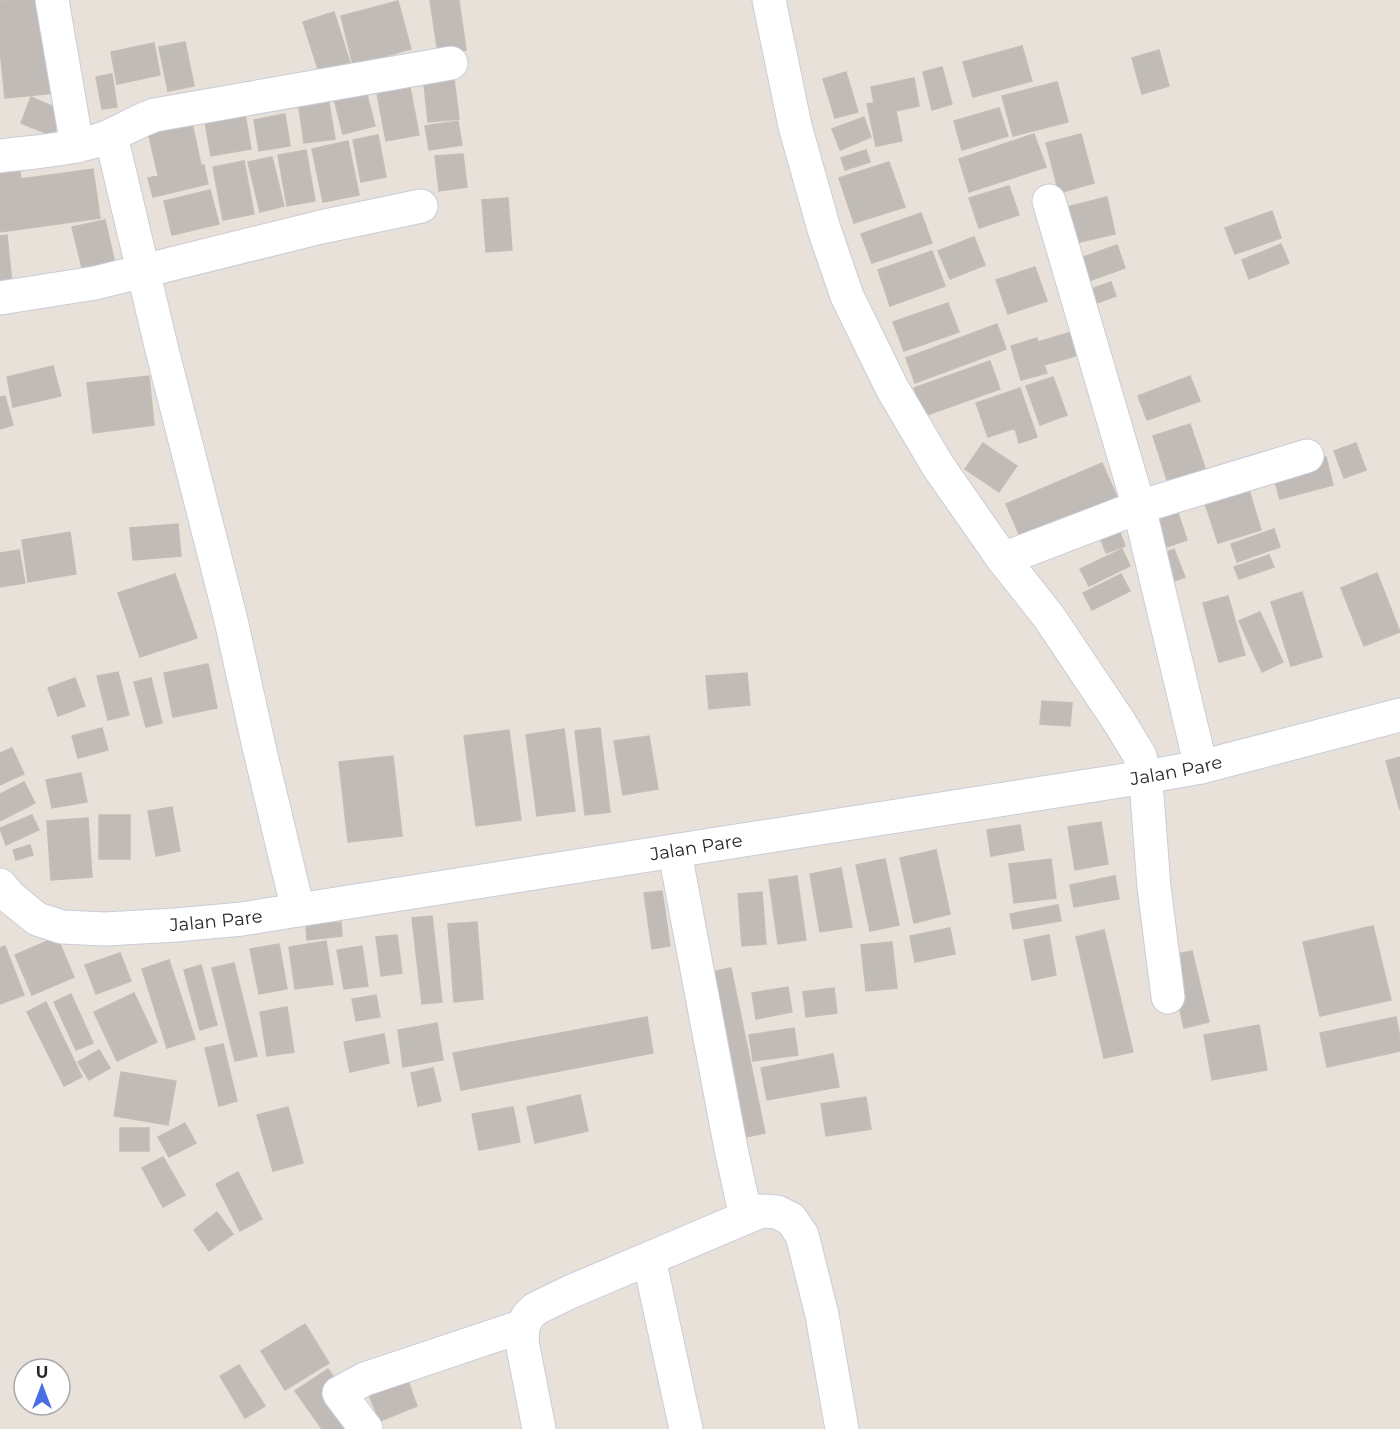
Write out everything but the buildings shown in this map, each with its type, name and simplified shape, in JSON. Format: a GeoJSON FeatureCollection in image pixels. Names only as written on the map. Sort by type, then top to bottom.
{"type":"FeatureCollection","features":[{"type":"Feature","properties":{"kind":"street"},"geometry":{"type":"LineString","coordinates":[[52,0],[77,146]]}},
{"type":"Feature","properties":{"kind":"street"},"geometry":{"type":"LineString","coordinates":[[769,0],[795,126],[825,230],[848,296],[892,388],[938,466],[1003,559],[1049,617],[1140,756],[1145,777],[1154,887],[1168,997]]}},
{"type":"Feature","properties":{"kind":"street"},"geometry":{"type":"LineString","coordinates":[[0,156],[77,146],[111,136],[125,127],[155,115],[451,63]]}},
{"type":"Feature","properties":{"kind":"street"},"geometry":{"type":"LineString","coordinates":[[111,136],[230,615],[298,910]]}},
{"type":"Feature","properties":{"kind":"street"},"geometry":{"type":"LineString","coordinates":[[1049,201],[1139,507],[1201,767]]}},
{"type":"Feature","properties":{"kind":"street"},"geometry":{"type":"LineString","coordinates":[[0,298],[95,283],[331,225],[421,206]]}},
{"type":"Feature","properties":{"kind":"street"},"geometry":{"type":"LineString","coordinates":[[1003,559],[1139,507],[1307,456]]}},
{"type":"Feature","properties":{"kind":"street","name":"Jalan Pare"},"geometry":{"type":"LineString","coordinates":[[0,885],[10,897],[37,919],[62,927],[105,929],[242,919],[675,853],[1145,777],[1201,767],[1400,715]]}},
{"type":"Feature","properties":{"kind":"street"},"geometry":{"type":"LineString","coordinates":[[675,853],[746,1217]]}},
{"type":"Feature","properties":{"kind":"street"},"geometry":{"type":"LineString","coordinates":[[539,1429],[522,1342],[523,1326],[535,1309],[761,1211],[777,1212],[791,1219],[802,1235],[822,1315],[842,1429]]}},
{"type":"Feature","properties":{"kind":"street"},"geometry":{"type":"LineString","coordinates":[[649,1259],[686,1429]]}},
{"type":"Feature","properties":{"kind":"street"},"geometry":{"type":"LineString","coordinates":[[366,1429],[339,1393],[365,1379],[523,1326]]}}]}
